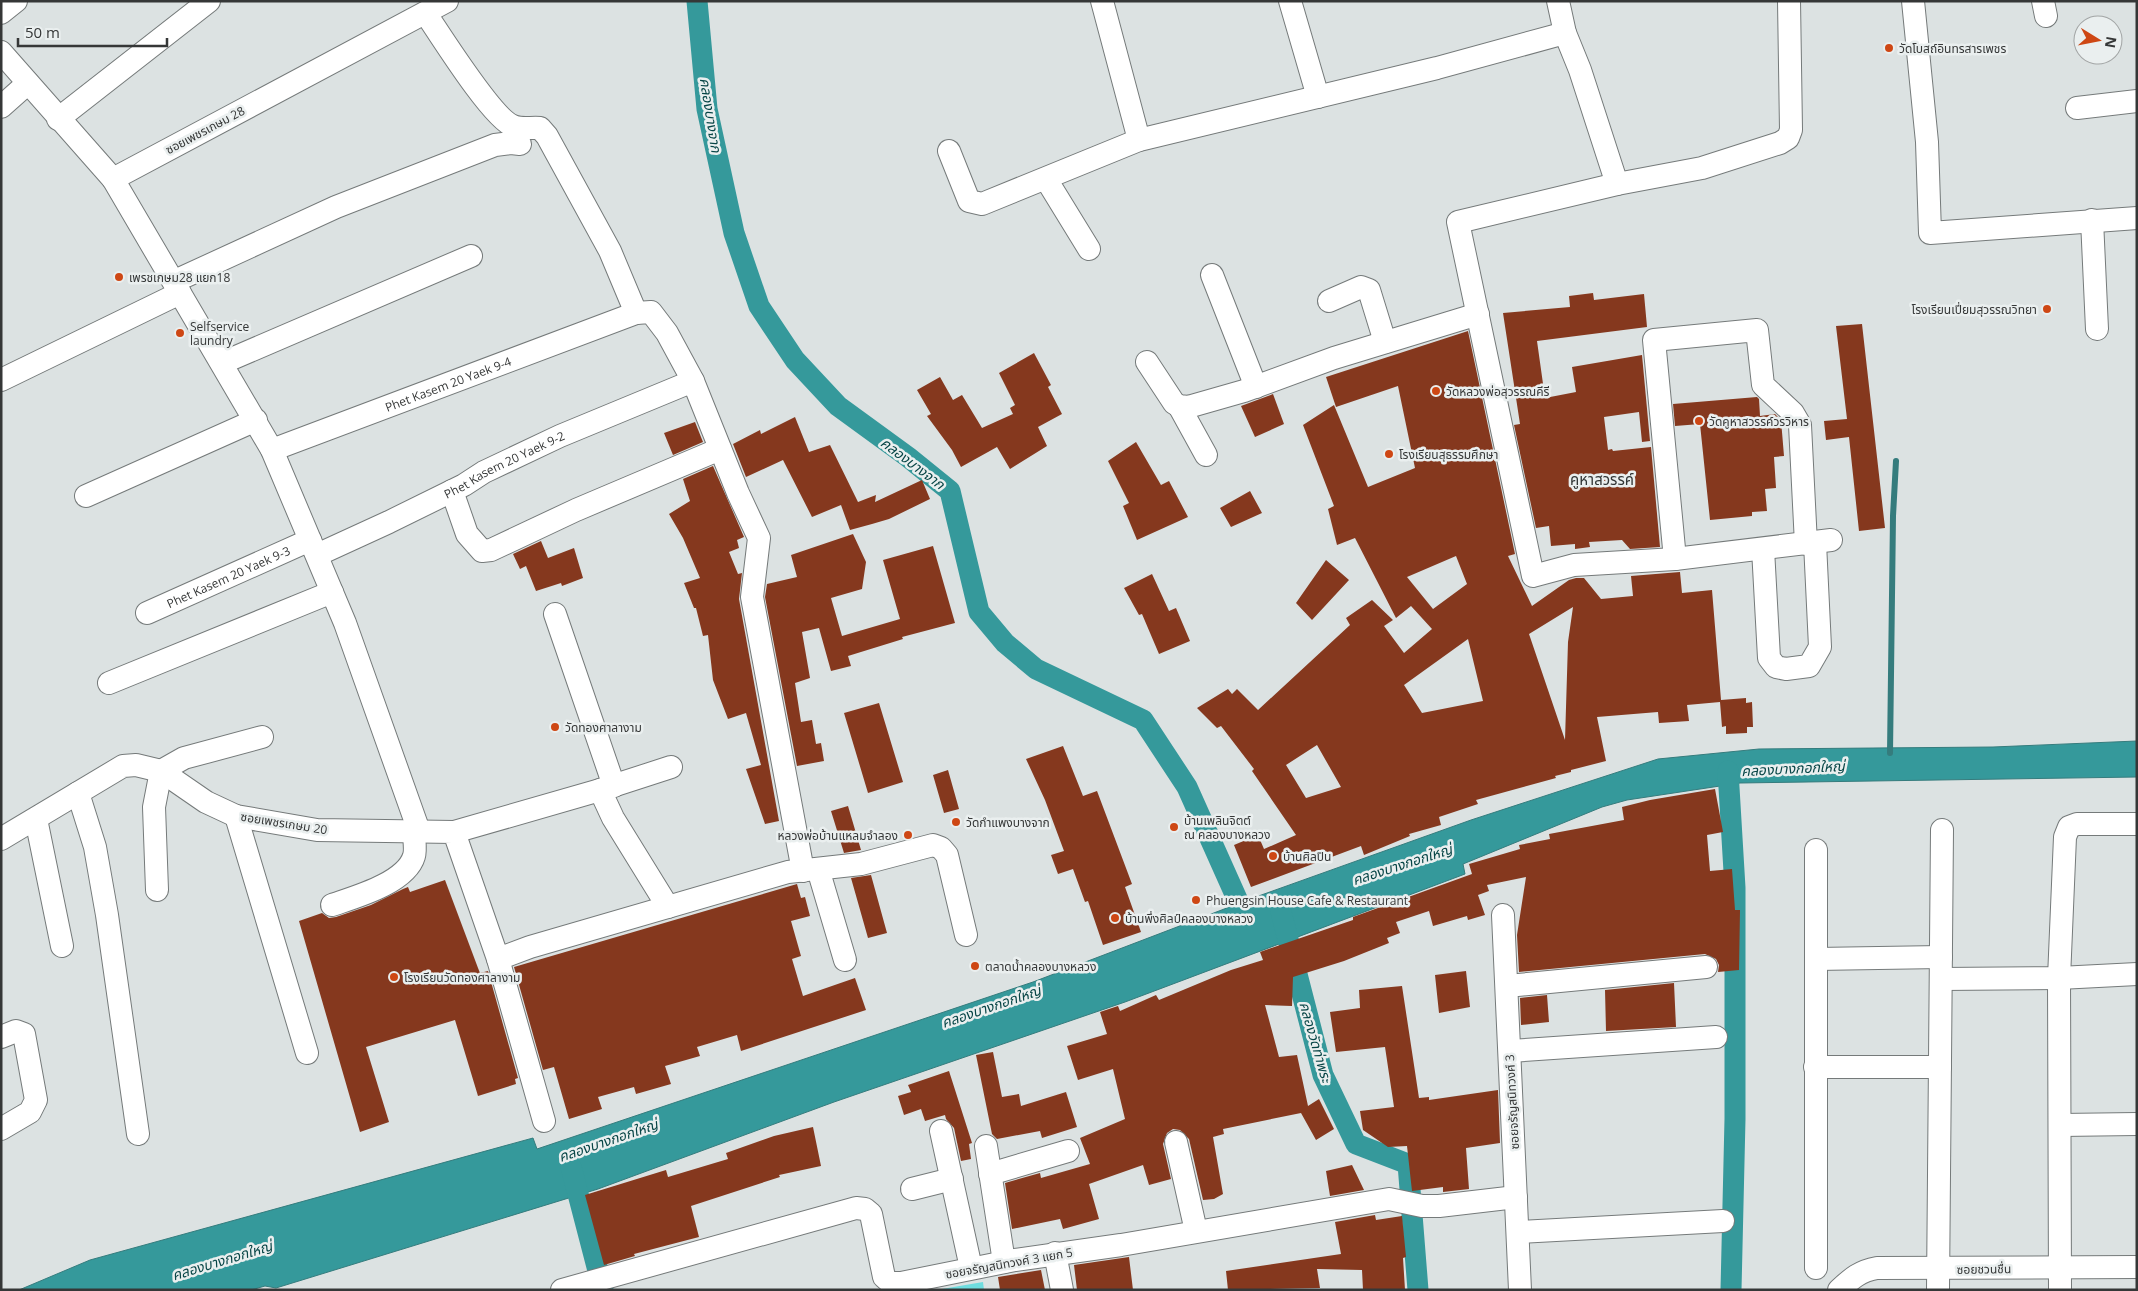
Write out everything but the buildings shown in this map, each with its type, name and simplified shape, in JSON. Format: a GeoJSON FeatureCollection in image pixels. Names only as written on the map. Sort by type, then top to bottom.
{"type":"FeatureCollection","features":[{"type":"Feature","properties":{"kind":"street"},"geometry":{"type":"LineString","coordinates":[[1,13],[16,1]]}},
{"type":"Feature","properties":{"kind":"street"},"geometry":{"type":"LineString","coordinates":[[58,119],[209,1]]}},
{"type":"Feature","properties":{"kind":"street"},"geometry":{"type":"LineString","coordinates":[[1102,1],[1139,140]]}},
{"type":"Feature","properties":{"kind":"street"},"geometry":{"type":"LineString","coordinates":[[1290,1],[1318,97]]}},
{"type":"Feature","properties":{"kind":"street"},"geometry":{"type":"LineString","coordinates":[[1558,1],[1565,33],[1580,70],[1617,184]]}},
{"type":"Feature","properties":{"kind":"street"},"geometry":{"type":"LineString","coordinates":[[1789,1],[1791,130],[1788,138],[1780,143],[1702,168],[1617,184],[1458,222],[1533,576],[1574,565],[1675,559],[1817,542]]}},
{"type":"Feature","properties":{"kind":"street"},"geometry":{"type":"LineString","coordinates":[[1913,1],[1928,142],[1930,233],[2137,218]]}},
{"type":"Feature","properties":{"kind":"street"},"geometry":{"type":"LineString","coordinates":[[432,7],[467,75],[503,119],[513,126],[540,128],[547,136],[610,251],[630,315],[651,312],[658,318],[694,381],[720,449],[759,538],[752,597],[811,870],[845,960]]}},
{"type":"Feature","properties":{"kind":"street","name":"ซอยเพชรเกษม 28"},"geometry":{"type":"LineString","coordinates":[[113,179],[432,7]]}},
{"type":"Feature","properties":{"kind":"street"},"geometry":{"type":"LineString","coordinates":[[949,151],[968,201],[982,204],[1139,140],[1437,68],[1565,33]]}},
{"type":"Feature","properties":{"kind":"street"},"geometry":{"type":"LineString","coordinates":[[1,52],[58,119],[113,179],[272,450],[345,623],[416,832],[414,856],[402,874],[371,891],[332,905]]}},
{"type":"Feature","properties":{"kind":"street"},"geometry":{"type":"LineString","coordinates":[[1,107],[28,83]]}},
{"type":"Feature","properties":{"kind":"street"},"geometry":{"type":"LineString","coordinates":[[2077,108],[2137,101]]}},
{"type":"Feature","properties":{"kind":"street"},"geometry":{"type":"LineString","coordinates":[[1,380],[336,206],[495,145],[520,144]]}},
{"type":"Feature","properties":{"kind":"street"},"geometry":{"type":"LineString","coordinates":[[1046,179],[1089,249]]}},
{"type":"Feature","properties":{"kind":"street"},"geometry":{"type":"LineString","coordinates":[[2092,220],[2097,329]]}},
{"type":"Feature","properties":{"kind":"street"},"geometry":{"type":"LineString","coordinates":[[222,363],[471,256]]}},
{"type":"Feature","properties":{"kind":"street"},"geometry":{"type":"LineString","coordinates":[[1212,275],[1256,387]]}},
{"type":"Feature","properties":{"kind":"street"},"geometry":{"type":"LineString","coordinates":[[1329,301],[1361,287],[1369,290],[1385,342]]}},
{"type":"Feature","properties":{"kind":"street"},"geometry":{"type":"LineString","coordinates":[[1179,406],[1188,407],[1256,387],[1385,342],[1478,314]]}},
{"type":"Feature","properties":{"kind":"street","name":"Phet Kasem 20 Yaek 9-4"},"geometry":{"type":"LineString","coordinates":[[272,450],[630,315]]}},
{"type":"Feature","properties":{"kind":"street"},"geometry":{"type":"LineString","coordinates":[[1675,559],[1654,340],[1758,330],[1763,385],[1768,393],[1793,413],[1800,424],[1817,542],[1820,647],[1809,666],[1798,669],[1776,667],[1769,658],[1763,549]]}},
{"type":"Feature","properties":{"kind":"street"},"geometry":{"type":"LineString","coordinates":[[1147,362],[1167,395],[1179,406],[1206,455]]}},
{"type":"Feature","properties":{"kind":"street","name":"Phet Kasem 20 Yaek 9-2"},"geometry":{"type":"LineString","coordinates":[[313,548],[452,491],[484,472],[560,436],[694,381]]}},
{"type":"Feature","properties":{"kind":"street"},"geometry":{"type":"LineString","coordinates":[[86,496],[256,420]]}},
{"type":"Feature","properties":{"kind":"street"},"geometry":{"type":"LineString","coordinates":[[452,491],[467,534],[482,550],[491,550],[576,510],[720,449]]}},
{"type":"Feature","properties":{"kind":"street","name":"Phet Kasem 20 Yaek 9-3"},"geometry":{"type":"LineString","coordinates":[[147,613],[313,548]]}},
{"type":"Feature","properties":{"kind":"street"},"geometry":{"type":"LineString","coordinates":[[109,683],[332,592]]}},
{"type":"Feature","properties":{"kind":"street"},"geometry":{"type":"LineString","coordinates":[[555,614],[607,788],[614,818],[668,907]]}},
{"type":"Feature","properties":{"kind":"street"},"geometry":{"type":"LineString","coordinates":[[157,890],[154,807],[161,771],[184,758],[262,737]]}},
{"type":"Feature","properties":{"kind":"street","name":"ซอยเพชรเกษม 20"},"geometry":{"type":"LineString","coordinates":[[1,839],[123,766],[136,765],[161,771],[206,802],[236,816],[316,830],[454,832],[607,788],[671,766]]}},
{"type":"Feature","properties":{"kind":"street"},"geometry":{"type":"LineString","coordinates":[[78,793],[95,846],[107,915],[138,1134]]}},
{"type":"Feature","properties":{"kind":"street"},"geometry":{"type":"LineString","coordinates":[[236,816],[307,1053]]}},
{"type":"Feature","properties":{"kind":"street"},"geometry":{"type":"LineString","coordinates":[[36,818],[62,946]]}},
{"type":"Feature","properties":{"kind":"street"},"geometry":{"type":"LineString","coordinates":[[2060,1290],[2059,978],[2065,837],[2069,827],[2077,824],[2137,824]]}},
{"type":"Feature","properties":{"kind":"street"},"geometry":{"type":"LineString","coordinates":[[1938,1280],[1942,830]]}},
{"type":"Feature","properties":{"kind":"street"},"geometry":{"type":"LineString","coordinates":[[454,832],[498,959],[544,1120]]}},
{"type":"Feature","properties":{"kind":"street"},"geometry":{"type":"LineString","coordinates":[[498,959],[530,947],[788,872],[861,864],[933,845],[941,848],[947,855],[966,934]]}},
{"type":"Feature","properties":{"kind":"street"},"geometry":{"type":"LineString","coordinates":[[1816,850],[1816,1268]]}},
{"type":"Feature","properties":{"kind":"street","name":"ซอยจรัญสนิทวงศ์ 3"},"geometry":{"type":"LineString","coordinates":[[1503,915],[1520,1290]]}},
{"type":"Feature","properties":{"kind":"street"},"geometry":{"type":"LineString","coordinates":[[1816,959],[2059,978],[2137,974]]}},
{"type":"Feature","properties":{"kind":"street"},"geometry":{"type":"LineString","coordinates":[[1507,986],[1706,967]]}},
{"type":"Feature","properties":{"kind":"street"},"geometry":{"type":"LineString","coordinates":[[1,1037],[16,1031],[24,1034],[36,1100],[30,1112],[1,1129]]}},
{"type":"Feature","properties":{"kind":"street"},"geometry":{"type":"LineString","coordinates":[[1510,1051],[1716,1037]]}},
{"type":"Feature","properties":{"kind":"street"},"geometry":{"type":"LineString","coordinates":[[1815,1067],[1940,1067]]}},
{"type":"Feature","properties":{"kind":"street"},"geometry":{"type":"LineString","coordinates":[[2060,1125],[2137,1124]]}},
{"type":"Feature","properties":{"kind":"street"},"geometry":{"type":"LineString","coordinates":[[941,1131],[971,1268]]}},
{"type":"Feature","properties":{"kind":"street"},"geometry":{"type":"LineString","coordinates":[[1176,1142],[1196,1231]]}},
{"type":"Feature","properties":{"kind":"street"},"geometry":{"type":"LineString","coordinates":[[986,1146],[1004,1262]]}},
{"type":"Feature","properties":{"kind":"street"},"geometry":{"type":"LineString","coordinates":[[990,1174],[1068,1151]]}},
{"type":"Feature","properties":{"kind":"street"},"geometry":{"type":"LineString","coordinates":[[912,1189],[952,1179]]}},
{"type":"Feature","properties":{"kind":"street","name":"ซอยจรัญสนิทวงศ์ 3 แยก 5"},"geometry":{"type":"LineString","coordinates":[[573,1287],[856,1208],[865,1209],[871,1214],[884,1277],[891,1283],[901,1283],[1055,1253],[1121,1245],[1327,1208],[1406,1201],[1439,1206],[1516,1197]]}},
{"type":"Feature","properties":{"kind":"street"},"geometry":{"type":"LineString","coordinates":[[1518,1232],[1723,1220]]}},
{"type":"Feature","properties":{"kind":"street"},"geometry":{"type":"LineString","coordinates":[[1055,1253],[1062,1290]]}},
{"type":"Feature","properties":{"kind":"street","name":"ซอยชวนชื่น"},"geometry":{"type":"LineString","coordinates":[[1839,1290],[1856,1282],[1865,1270],[1878,1268],[1938,1280],[2060,1268],[2137,1267]]}},
{"type":"Feature","properties":{"kind":"shaded area"},"geometry":{"type":"Polygon","coordinates":[[[983,1282],[984,1290],[936,1290],[983,1282]]]}},
{"type":"Feature","properties":{"kind":"water","name":"คลองบางกอกใหญ่"},"geometry":{"type":"Polygon","coordinates":[[[2137,741],[2137,777],[1740,783],[1627,800],[1602,807],[1463,864],[1465,874],[1125,1002],[834,1102],[598,1189],[276,1288],[265,1286],[251,1290],[19,1290],[90,1260],[533,1138],[537,1149],[1033,982],[1253,898],[1471,820],[1658,759],[1759,749],[1993,747],[2137,741]]]}},
{"type":"Feature","properties":{"kind":"waterway","name":"คลองบางจาก"},"geometry":{"type":"LineString","coordinates":[[697,1],[707,109],[734,233],[759,306],[795,360],[838,406],[908,457],[950,491],[979,612],[1005,643],[1036,669],[1143,720],[1187,787],[1246,919]]}},
{"type":"Feature","properties":{"kind":"waterway"},"geometry":{"type":"LineString","coordinates":[[1890,753],[1893,516],[1896,461]]}},
{"type":"Feature","properties":{"kind":"waterway"},"geometry":{"type":"LineString","coordinates":[[1728,771],[1735,888],[1735,1119],[1731,1290]]}},
{"type":"Feature","properties":{"kind":"waterway","name":"คลองวัดท่าพระ"},"geometry":{"type":"LineString","coordinates":[[1281,912],[1323,1075],[1356,1144],[1408,1164],[1418,1290]]}},
{"type":"Feature","properties":{"kind":"waterway","name":"คลองบางกอกใหญ่"},"geometry":{"type":"LineString","coordinates":[[571,1167],[603,1290]]}},
{"type":"Feature","properties":{"kind":"place","name":"วัดโบสถ์อินทรสารเพชร"},"geometry":{"type":"Point","coordinates":[1889,48]}},
{"type":"Feature","properties":{"kind":"place","name":"เพรชเกษม28 แยก18"},"geometry":{"type":"Point","coordinates":[119,277]}},
{"type":"Feature","properties":{"kind":"place","name":"โรงเรียนเปี่ยมสุวรรณวิทยา"},"geometry":{"type":"Point","coordinates":[2047,309]}},
{"type":"Feature","properties":{"kind":"place","name":"Selfservice laundry"},"geometry":{"type":"Point","coordinates":[180,333]}},
{"type":"Feature","properties":{"kind":"place","name":"วัดหลวงพ่อสุวรรณคีรี"},"geometry":{"type":"Point","coordinates":[1436,391]}},
{"type":"Feature","properties":{"kind":"place","name":"วัดคูหาสวรรค์วรวิหาร"},"geometry":{"type":"Point","coordinates":[1699,421]}},
{"type":"Feature","properties":{"kind":"place","name":"โรงเรียนสุธรรมศึกษา"},"geometry":{"type":"Point","coordinates":[1389,454]}},
{"type":"Feature","properties":{"kind":"place","name":"วัดทองศาลางาม"},"geometry":{"type":"Point","coordinates":[555,727]}},
{"type":"Feature","properties":{"kind":"place","name":"วัดกำแพงบางจาก"},"geometry":{"type":"Point","coordinates":[956,822]}},
{"type":"Feature","properties":{"kind":"place","name":"บ้านเพลินจิตต์ ณ คลองบางหลวง"},"geometry":{"type":"Point","coordinates":[1174,827]}},
{"type":"Feature","properties":{"kind":"place","name":"หลวงพ่อบ้านแหลมจำลอง"},"geometry":{"type":"Point","coordinates":[908,835]}},
{"type":"Feature","properties":{"kind":"place","name":"บ้านศิลปิน"},"geometry":{"type":"Point","coordinates":[1273,856]}},
{"type":"Feature","properties":{"kind":"place","name":"Phuengsin House Cafe & Restaurant"},"geometry":{"type":"Point","coordinates":[1196,900]}},
{"type":"Feature","properties":{"kind":"place","name":"บ้านพึ่งศิลป์คลองบางหลวง"},"geometry":{"type":"Point","coordinates":[1115,918]}},
{"type":"Feature","properties":{"kind":"place","name":"ตลาดน้ำคลองบางหลวง"},"geometry":{"type":"Point","coordinates":[975,966]}},
{"type":"Feature","properties":{"kind":"place","name":"โรงเรียนวัดทองศาลางาม"},"geometry":{"type":"Point","coordinates":[394,977]}},
{"type":"Feature","properties":{"kind":"district","name":"คูหาสวรรค์"},"geometry":{"type":"Point","coordinates":[1602,479]}}]}
